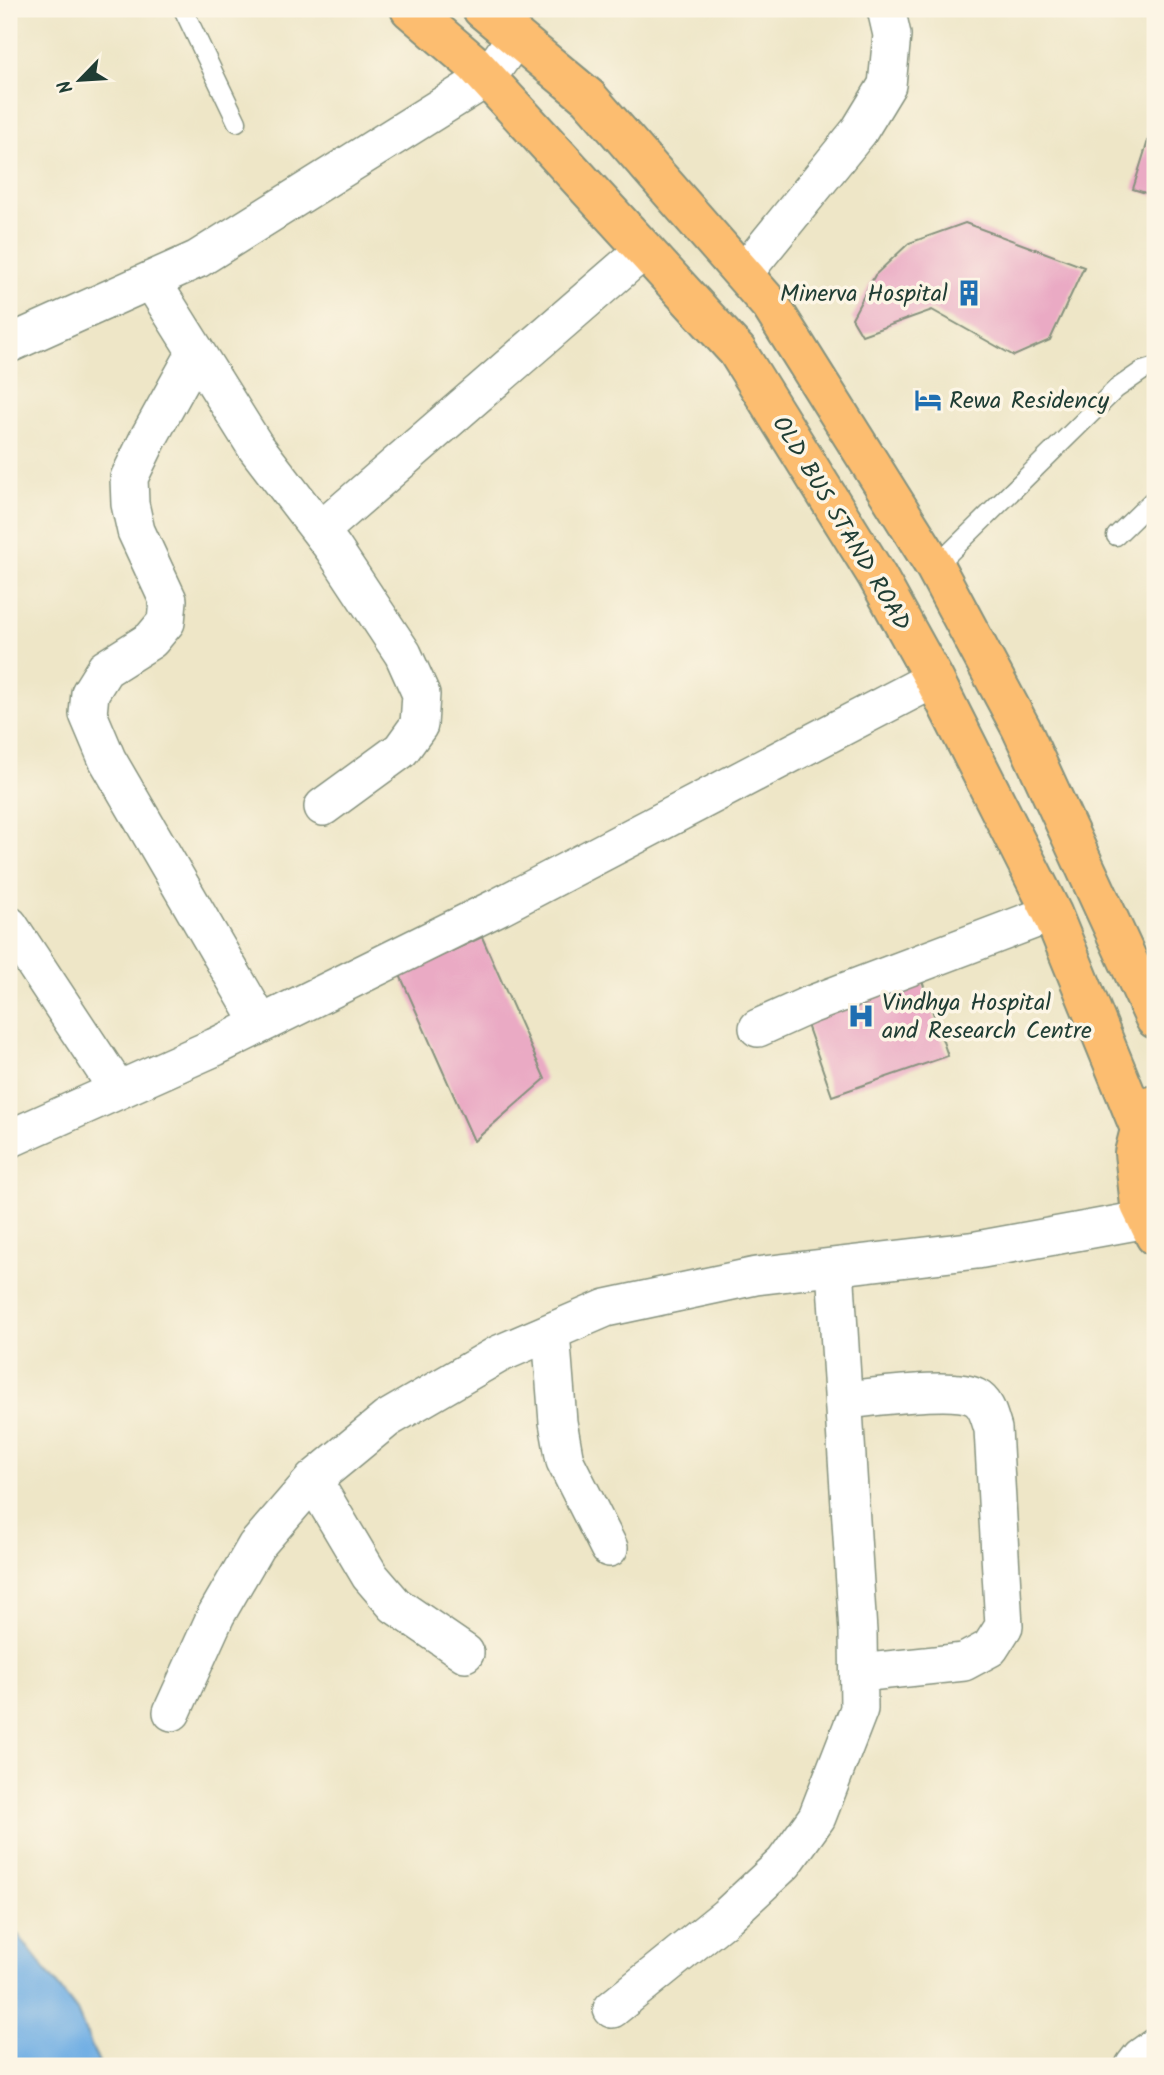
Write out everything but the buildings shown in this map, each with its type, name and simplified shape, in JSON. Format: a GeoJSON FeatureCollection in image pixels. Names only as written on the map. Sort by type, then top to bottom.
{"type":"FeatureCollection","features":[{"type":"Feature","properties":{"kind":"main road","name":"OLD BUS STAND ROAD"},"geometry":{"type":"LineString","coordinates":[[410,9],[474,64],[737,351],[877,576],[934,679],[1052,913],[1148,1114]]}},
{"type":"Feature","properties":{"kind":"main road"},"geometry":{"type":"LineString","coordinates":[[504,19],[588,97],[771,306],[935,567],[1021,728],[1155,1019]]}},
{"type":"Feature","properties":{"kind":"main road"},"geometry":{"type":"LineString","coordinates":[[1148,1114],[1135,1153],[1140,1205],[1151,1228]]}},
{"type":"Feature","properties":{"kind":"street"},"geometry":{"type":"LineString","coordinates":[[743,274],[859,131],[887,85],[892,36],[886,9]]}},
{"type":"Feature","properties":{"kind":"street"},"geometry":{"type":"LineString","coordinates":[[9,344],[198,259],[487,79],[504,19]]}},
{"type":"Feature","properties":{"kind":"street"},"geometry":{"type":"LineString","coordinates":[[320,531],[644,250]]}},
{"type":"Feature","properties":{"kind":"street"},"geometry":{"type":"LineString","coordinates":[[151,280],[255,446],[320,531],[403,654],[421,694],[419,725],[401,750],[323,807]]}},
{"type":"Feature","properties":{"kind":"street"},"geometry":{"type":"LineString","coordinates":[[195,354],[129,478],[136,531],[168,600],[166,622],[151,640],[105,669],[90,693],[88,714],[107,759],[261,1024]]}},
{"type":"Feature","properties":{"kind":"street"},"geometry":{"type":"LineString","coordinates":[[9,1139],[215,1047],[500,906],[934,679]]}},
{"type":"Feature","properties":{"kind":"street"},"geometry":{"type":"LineString","coordinates":[[758,1028],[807,1006],[1052,913]]}},
{"type":"Feature","properties":{"kind":"street"},"geometry":{"type":"LineString","coordinates":[[9,925],[118,1090]]}},
{"type":"Feature","properties":{"kind":"street"},"geometry":{"type":"LineString","coordinates":[[172,1712],[216,1615],[256,1546],[313,1480],[387,1419],[499,1354],[606,1308],[756,1276],[1151,1228]]}},
{"type":"Feature","properties":{"kind":"street"},"geometry":{"type":"LineString","coordinates":[[612,2009],[727,1916],[784,1863],[817,1817],[859,1709],[858,1632],[835,1267]]}},
{"type":"Feature","properties":{"kind":"street"},"geometry":{"type":"LineString","coordinates":[[551,1332],[558,1422],[565,1461],[609,1548]]}},
{"type":"Feature","properties":{"kind":"street"},"geometry":{"type":"LineString","coordinates":[[844,1400],[952,1392],[975,1397],[986,1408],[993,1429],[1004,1626],[990,1648],[964,1662],[859,1673]]}},
{"type":"Feature","properties":{"kind":"street"},"geometry":{"type":"LineString","coordinates":[[313,1480],[370,1576],[395,1605],[465,1653]]}},
{"type":"Feature","properties":{"kind":"street"},"geometry":{"type":"LineString","coordinates":[[1134,2066],[1155,2047]]}},
{"type":"Feature","properties":{"kind":"lane"},"geometry":{"type":"LineString","coordinates":[[183,9],[237,122]]}},
{"type":"Feature","properties":{"kind":"lane"},"geometry":{"type":"LineString","coordinates":[[935,567],[1116,389],[1142,371],[1155,367]]}},
{"type":"Feature","properties":{"kind":"lane"},"geometry":{"type":"LineString","coordinates":[[1116,536],[1155,498]]}},
{"type":"Feature","properties":{"kind":"water"},"geometry":{"type":"Polygon","coordinates":[[[9,1923],[77,2011],[100,2066],[9,2066],[9,1923]]]}},
{"type":"Feature","properties":{"kind":"place","name":"Minerva Hospital"},"geometry":{"type":"Point","coordinates":[969,293]}},
{"type":"Feature","properties":{"kind":"place","name":"Rewa Residency"},"geometry":{"type":"Point","coordinates":[928,400]}},
{"type":"Feature","properties":{"kind":"place","name":"Vindhya Hospital and Research Centre"},"geometry":{"type":"Point","coordinates":[861,1016]}}]}
